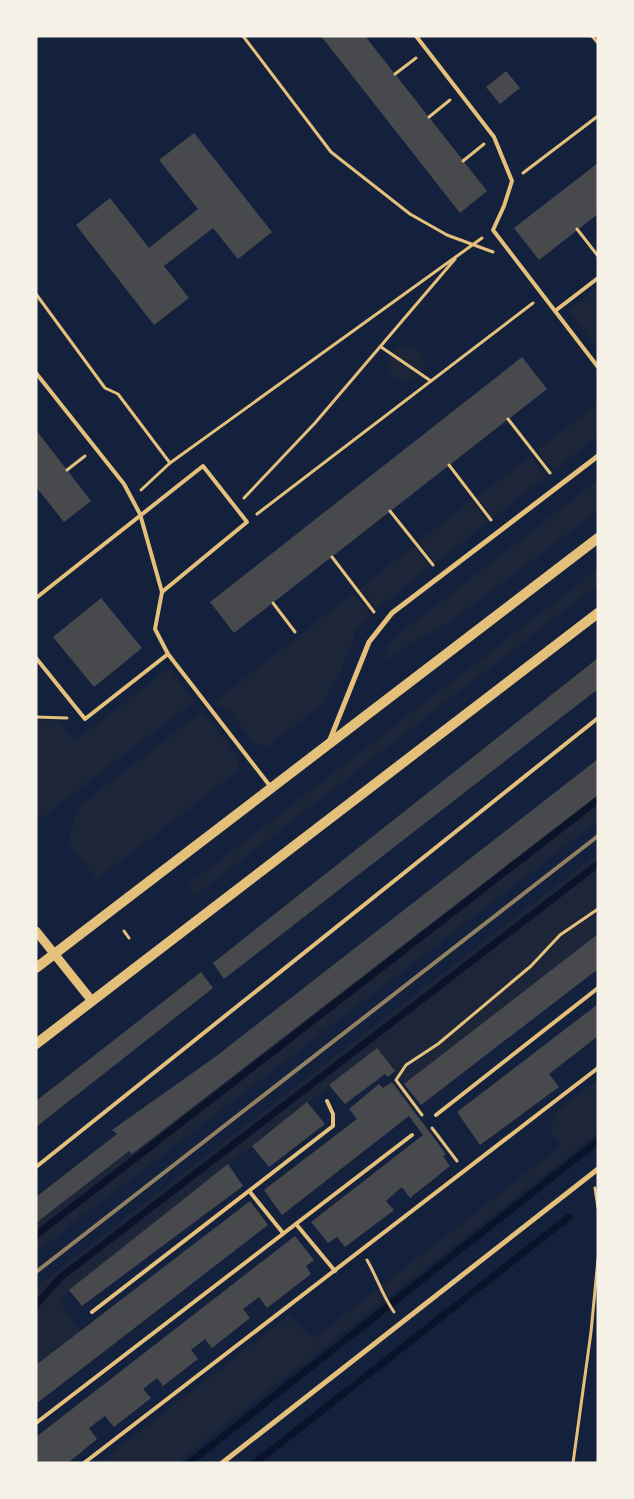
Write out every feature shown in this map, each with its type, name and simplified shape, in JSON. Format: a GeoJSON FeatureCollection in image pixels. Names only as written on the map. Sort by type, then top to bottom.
{"type":"FeatureCollection","features":[{"type":"Feature","properties":{"kind":"main road"},"geometry":{"type":"LineString","coordinates":[[36,968],[598,538]]}},
{"type":"Feature","properties":{"kind":"main road"},"geometry":{"type":"LineString","coordinates":[[36,1044],[598,613]]}},
{"type":"Feature","properties":{"kind":"street"},"geometry":{"type":"LineString","coordinates":[[328,745],[369,642],[392,613],[598,456]]}},
{"type":"Feature","properties":{"kind":"street"},"geometry":{"type":"LineString","coordinates":[[36,931],[92,1001]]}},
{"type":"Feature","properties":{"kind":"street"},"geometry":{"type":"LineString","coordinates":[[222,1463],[598,1169]]}},
{"type":"Feature","properties":{"kind":"lane"},"geometry":{"type":"LineString","coordinates":[[416,36],[494,137],[512,181],[504,206],[492,230],[598,367]]}},
{"type":"Feature","properties":{"kind":"lane"},"geometry":{"type":"LineString","coordinates":[[555,311],[598,278]]}},
{"type":"Feature","properties":{"kind":"lane"},"geometry":{"type":"LineString","coordinates":[[36,372],[124,484],[140,514],[162,592],[155,629],[168,654],[272,788]]}},
{"type":"Feature","properties":{"kind":"lane"},"geometry":{"type":"LineString","coordinates":[[36,598],[203,466],[247,522],[162,592]]}},
{"type":"Feature","properties":{"kind":"lane"},"geometry":{"type":"LineString","coordinates":[[36,658],[85,719],[168,654]]}},
{"type":"Feature","properties":{"kind":"lane"},"geometry":{"type":"LineString","coordinates":[[36,1167],[598,718]]}},
{"type":"Feature","properties":{"kind":"lane"},"geometry":{"type":"LineString","coordinates":[[436,1115],[598,988]]}},
{"type":"Feature","properties":{"kind":"lane"},"geometry":{"type":"LineString","coordinates":[[84,1463],[598,1068]]}},
{"type":"Feature","properties":{"kind":"lane"},"geometry":{"type":"LineString","coordinates":[[92,1312],[250,1192],[333,1126],[333,1114],[327,1101]]}},
{"type":"Feature","properties":{"kind":"lane"},"geometry":{"type":"LineString","coordinates":[[36,1423],[412,1135]]}},
{"type":"Feature","properties":{"kind":"lane"},"geometry":{"type":"LineString","coordinates":[[250,1192],[284,1233]]}},
{"type":"Feature","properties":{"kind":"lane"},"geometry":{"type":"LineString","coordinates":[[296,1224],[335,1271]]}},
{"type":"Feature","properties":{"kind":"path"},"geometry":{"type":"LineString","coordinates":[[244,36],[331,152],[410,214],[448,235],[515,259]]}},
{"type":"Feature","properties":{"kind":"path"},"geometry":{"type":"LineString","coordinates":[[592,36],[598,42]]}},
{"type":"Feature","properties":{"kind":"path"},"geometry":{"type":"LineString","coordinates":[[395,74],[426,50]]}},
{"type":"Feature","properties":{"kind":"path"},"geometry":{"type":"LineString","coordinates":[[429,117],[460,93]]}},
{"type":"Feature","properties":{"kind":"path"},"geometry":{"type":"LineString","coordinates":[[512,181],[598,116]]}},
{"type":"Feature","properties":{"kind":"path"},"geometry":{"type":"LineString","coordinates":[[463,161],[494,137]]}},
{"type":"Feature","properties":{"kind":"path"},"geometry":{"type":"LineString","coordinates":[[132,498],[170,463],[492,230]]}},
{"type":"Feature","properties":{"kind":"path"},"geometry":{"type":"LineString","coordinates":[[578,230],[598,256]]}},
{"type":"Feature","properties":{"kind":"path"},"geometry":{"type":"LineString","coordinates":[[236,507],[315,423],[459,255]]}},
{"type":"Feature","properties":{"kind":"path"},"geometry":{"type":"LineString","coordinates":[[36,294],[105,388],[118,394],[170,463]]}},
{"type":"Feature","properties":{"kind":"path"},"geometry":{"type":"LineString","coordinates":[[247,522],[543,296]]}},
{"type":"Feature","properties":{"kind":"path"},"geometry":{"type":"LineString","coordinates":[[380,347],[431,381]]}},
{"type":"Feature","properties":{"kind":"path"},"geometry":{"type":"LineString","coordinates":[[508,419],[550,473]]}},
{"type":"Feature","properties":{"kind":"path"},"geometry":{"type":"LineString","coordinates":[[67,470],[95,448]]}},
{"type":"Feature","properties":{"kind":"path"},"geometry":{"type":"LineString","coordinates":[[449,465],[491,520]]}},
{"type":"Feature","properties":{"kind":"path"},"geometry":{"type":"LineString","coordinates":[[390,511],[433,565]]}},
{"type":"Feature","properties":{"kind":"path"},"geometry":{"type":"LineString","coordinates":[[332,557],[374,612]]}},
{"type":"Feature","properties":{"kind":"path"},"geometry":{"type":"LineString","coordinates":[[273,603],[295,632]]}},
{"type":"Feature","properties":{"kind":"path"},"geometry":{"type":"LineString","coordinates":[[36,717],[85,719]]}},
{"type":"Feature","properties":{"kind":"path"},"geometry":{"type":"LineString","coordinates":[[424,1118],[396,1080],[406,1064],[438,1044],[531,966],[560,935],[598,909]]}},
{"type":"Feature","properties":{"kind":"path"},"geometry":{"type":"LineString","coordinates":[[124,931],[130,938]]}},
{"type":"Feature","properties":{"kind":"path"},"geometry":{"type":"LineString","coordinates":[[430,1126],[464,1171]]}},
{"type":"Feature","properties":{"kind":"path"},"geometry":{"type":"LineString","coordinates":[[361,1251],[375,1273],[383,1296],[393,1310]]}},
{"type":"Feature","properties":{"kind":"path"},"geometry":{"type":"LineString","coordinates":[[573,1463],[591,1332],[598,1259]]}},
{"type":"Feature","properties":{"kind":"shaded area"},"geometry":{"type":"Polygon","coordinates":[[[598,287],[598,349],[568,310],[598,287]]]}},
{"type":"Feature","properties":{"kind":"shaded area"},"geometry":{"type":"Polygon","coordinates":[[[406,345],[418,351],[424,363],[418,375],[406,381],[394,375],[388,363],[394,351],[406,345]]]}},
{"type":"Feature","properties":{"kind":"shaded area"},"geometry":{"type":"Polygon","coordinates":[[[598,403],[598,436],[554,470],[537,450],[598,403]]]}},
{"type":"Feature","properties":{"kind":"shaded area"},"geometry":{"type":"Polygon","coordinates":[[[531,455],[547,476],[493,517],[477,497],[531,455]]]}},
{"type":"Feature","properties":{"kind":"shaded area"},"geometry":{"type":"Polygon","coordinates":[[[598,480],[598,511],[451,621],[384,660],[382,659],[387,647],[398,635],[598,480]]]}},
{"type":"Feature","properties":{"kind":"shaded area"},"geometry":{"type":"Polygon","coordinates":[[[472,500],[488,522],[435,563],[419,542],[472,500]]]}},
{"type":"Feature","properties":{"kind":"shaded area"},"geometry":{"type":"Polygon","coordinates":[[[414,546],[430,567],[377,609],[360,588],[414,546]]]}},
{"type":"Feature","properties":{"kind":"shaded area"},"geometry":{"type":"Polygon","coordinates":[[[598,569],[598,584],[195,896],[188,885],[598,569]]]}},
{"type":"Feature","properties":{"kind":"shaded area"},"geometry":{"type":"Polygon","coordinates":[[[354,593],[371,614],[357,629],[338,679],[335,679],[323,704],[266,747],[253,742],[230,712],[214,702],[354,593]]]}},
{"type":"Feature","properties":{"kind":"shaded area"},"geometry":{"type":"Polygon","coordinates":[[[169,668],[194,701],[36,822],[36,720],[58,721],[75,741],[169,668]]]}},
{"type":"Feature","properties":{"kind":"shaded area"},"geometry":{"type":"Polygon","coordinates":[[[203,711],[238,757],[238,771],[97,879],[68,843],[78,807],[203,711]]]}},
{"type":"Feature","properties":{"kind":"shaded area"},"geometry":{"type":"Polygon","coordinates":[[[598,795],[598,821],[36,1252],[36,1223],[129,1151],[132,1153],[598,795]]]}},
{"type":"Feature","properties":{"kind":"shaded area"},"geometry":{"type":"Polygon","coordinates":[[[598,853],[598,934],[404,1084],[377,1048],[69,1290],[61,1304],[81,1331],[36,1365],[36,1287],[598,853]]]}},
{"type":"Feature","properties":{"kind":"shaded area"},"geometry":{"type":"Polygon","coordinates":[[[598,1080],[598,1133],[176,1463],[99,1463],[289,1315],[309,1336],[315,1338],[561,1146],[550,1132],[556,1112],[598,1080]]]}},
{"type":"Feature","properties":{"kind":"building"},"geometry":{"type":"Polygon","coordinates":[[[321,36],[365,36],[487,191],[460,213],[321,36]]]}},
{"type":"Feature","properties":{"kind":"building"},"geometry":{"type":"Polygon","coordinates":[[[506,71],[520,88],[500,104],[486,87],[506,71]]]}},
{"type":"Feature","properties":{"kind":"building"},"geometry":{"type":"Polygon","coordinates":[[[194,133],[272,232],[238,259],[213,228],[164,266],[189,298],[154,325],[76,225],[110,198],[149,248],[198,209],[159,160],[194,133]]]}},
{"type":"Feature","properties":{"kind":"building"},"geometry":{"type":"Polygon","coordinates":[[[598,163],[598,214],[539,260],[514,228],[598,163]]]}},
{"type":"Feature","properties":{"kind":"building"},"geometry":{"type":"Polygon","coordinates":[[[522,357],[547,389],[234,633],[210,602],[522,357]]]}},
{"type":"Feature","properties":{"kind":"building"},"geometry":{"type":"Polygon","coordinates":[[[36,430],[91,501],[64,522],[36,487],[36,430]]]}},
{"type":"Feature","properties":{"kind":"building"},"geometry":{"type":"Polygon","coordinates":[[[101,598],[142,648],[94,687],[53,637],[101,598]]]}},
{"type":"Feature","properties":{"kind":"building"},"geometry":{"type":"Polygon","coordinates":[[[598,658],[598,689],[224,979],[213,963],[598,658]]]}},
{"type":"Feature","properties":{"kind":"building"},"geometry":{"type":"Polygon","coordinates":[[[598,759],[598,795],[132,1154],[129,1151],[36,1223],[36,1197],[117,1134],[112,1130],[215,1057],[598,759]]]}},
{"type":"Feature","properties":{"kind":"building"},"geometry":{"type":"Polygon","coordinates":[[[598,934],[598,969],[421,1105],[404,1084],[598,934]]]}},
{"type":"Feature","properties":{"kind":"building"},"geometry":{"type":"Polygon","coordinates":[[[201,972],[213,988],[36,1127],[36,1101],[201,972]]]}},
{"type":"Feature","properties":{"kind":"building"},"geometry":{"type":"Polygon","coordinates":[[[598,1004],[598,1036],[549,1074],[559,1087],[480,1145],[457,1112],[598,1004]]]}},
{"type":"Feature","properties":{"kind":"building"},"geometry":{"type":"Polygon","coordinates":[[[377,1048],[395,1071],[388,1077],[385,1074],[345,1104],[329,1085],[377,1048]]]}},
{"type":"Feature","properties":{"kind":"building"},"geometry":{"type":"Polygon","coordinates":[[[392,1082],[446,1154],[443,1156],[450,1166],[410,1198],[402,1187],[386,1201],[394,1210],[345,1247],[337,1237],[328,1243],[311,1222],[423,1135],[409,1116],[282,1215],[264,1190],[357,1119],[349,1109],[379,1084],[383,1088],[392,1082]]]}},
{"type":"Feature","properties":{"kind":"building"},"geometry":{"type":"Polygon","coordinates":[[[307,1102],[325,1124],[269,1167],[252,1146],[307,1102]]]}},
{"type":"Feature","properties":{"kind":"building"},"geometry":{"type":"Polygon","coordinates":[[[228,1164],[243,1186],[82,1306],[69,1290],[228,1164]]]}},
{"type":"Feature","properties":{"kind":"building"},"geometry":{"type":"Polygon","coordinates":[[[250,1201],[268,1225],[36,1404],[36,1365],[250,1201]]]}},
{"type":"Feature","properties":{"kind":"building"},"geometry":{"type":"Polygon","coordinates":[[[295,1236],[314,1260],[306,1266],[311,1274],[267,1308],[259,1297],[243,1309],[250,1318],[212,1348],[205,1339],[191,1350],[198,1359],[163,1386],[157,1378],[143,1389],[151,1398],[114,1427],[105,1416],[89,1428],[97,1439],[68,1463],[36,1463],[36,1437],[295,1236]]]}},
{"type":"Feature","properties":{"kind":"waterway"},"geometry":{"type":"LineString","coordinates":[[36,1235],[598,800]]}},
{"type":"Feature","properties":{"kind":"waterway"},"geometry":{"type":"LineString","coordinates":[[36,1305],[61,1277],[598,864]]}},
{"type":"Feature","properties":{"kind":"waterway"},"geometry":{"type":"LineString","coordinates":[[189,1463],[598,1141]]}},
{"type":"Feature","properties":{"kind":"waterway"},"geometry":{"type":"LineString","coordinates":[[255,1463],[569,1217]]}},
{"type":"Feature","properties":{"kind":"railway"},"geometry":{"type":"LineString","coordinates":[[36,1272],[598,836]]}}]}
